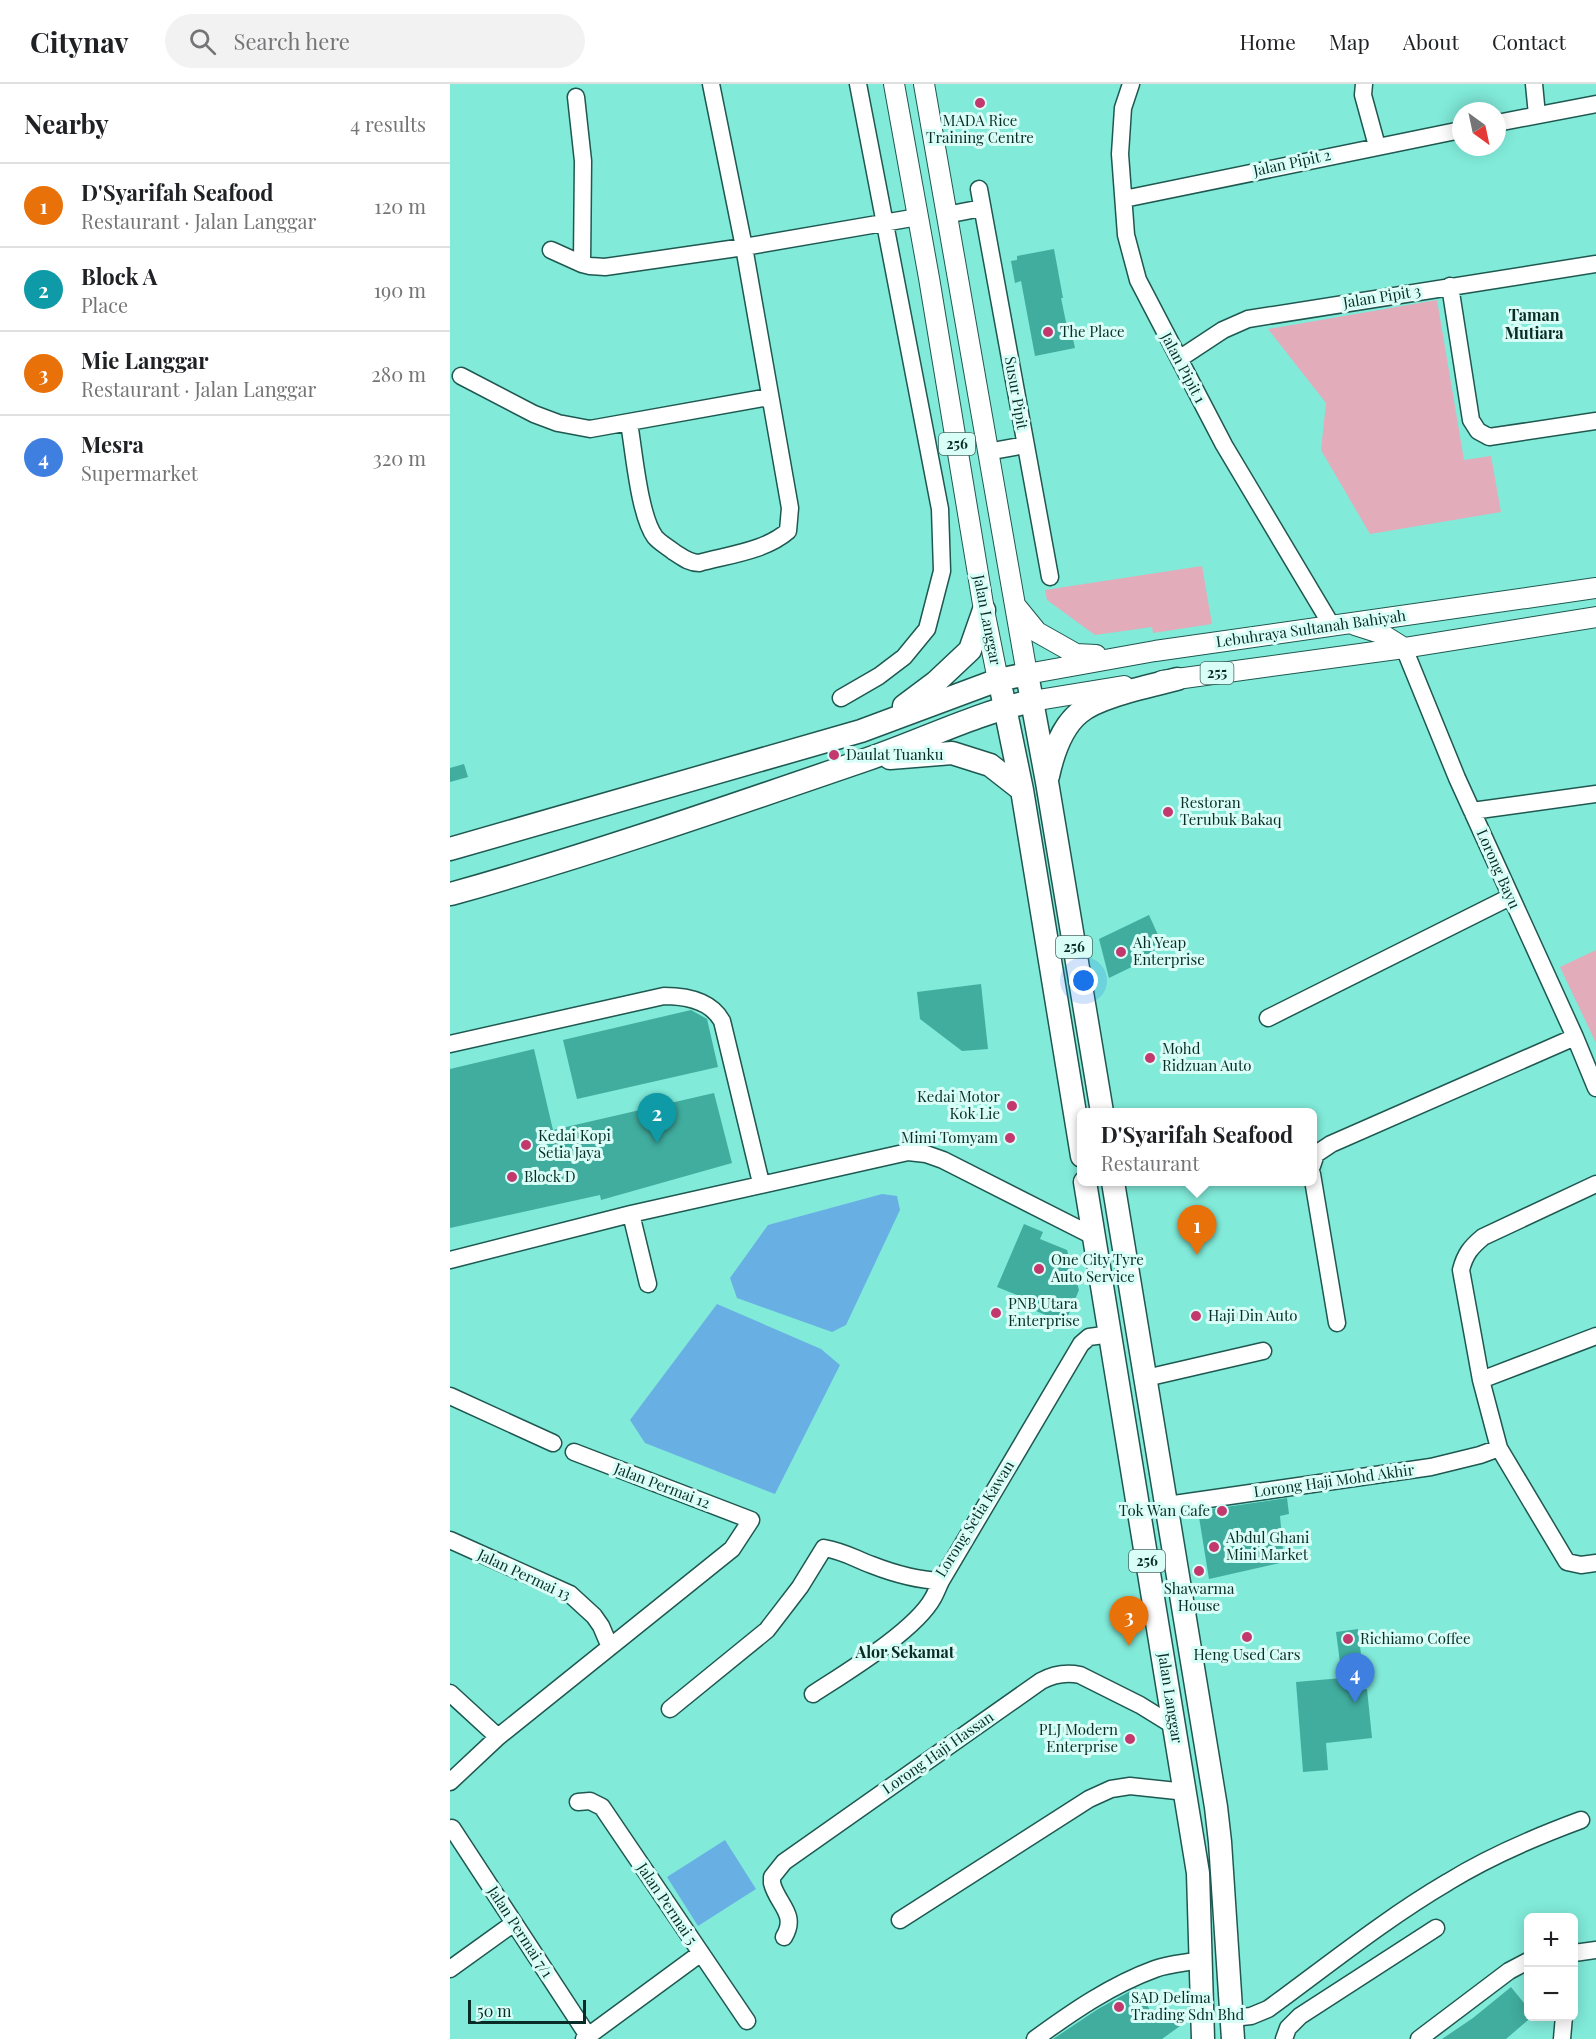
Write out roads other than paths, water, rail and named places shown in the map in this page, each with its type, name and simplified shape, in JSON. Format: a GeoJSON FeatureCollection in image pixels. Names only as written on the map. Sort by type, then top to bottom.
{"type":"FeatureCollection","features":[{"type":"Feature","properties":{"kind":"highway"},"geometry":{"type":"LineString","coordinates":[[861,731],[902,708],[936,682],[970,650],[984,610]]}},
{"type":"Feature","properties":{"kind":"highway","name":"255"},"geometry":{"type":"LineString","coordinates":[[998,680],[1027,674]]}},
{"type":"Feature","properties":{"kind":"highway","name":"Jalan Langgar"},"geometry":{"type":"LineString","coordinates":[[1027,674],[1101,1108]]}},
{"type":"Feature","properties":{"kind":"highway"},"geometry":{"type":"LineString","coordinates":[[1047,782],[1052,757],[1063,733],[1079,713],[1100,701],[1177,679]]}},
{"type":"Feature","properties":{"kind":"highway"},"geometry":{"type":"LineString","coordinates":[[450,849],[861,731],[998,680]]}},
{"type":"Feature","properties":{"kind":"highway","name":"Jalan Langgar"},"geometry":{"type":"LineString","coordinates":[[998,680],[1022,790],[1077,1126]]}},
{"type":"Feature","properties":{"kind":"highway","name":"255"},"geometry":{"type":"LineString","coordinates":[[1005,707],[1032,701]]}},
{"type":"Feature","properties":{"kind":"highway"},"geometry":{"type":"LineString","coordinates":[[451,894],[519,875],[867,759],[1005,707]]}},
{"type":"Feature","properties":{"kind":"highway"},"geometry":{"type":"LineString","coordinates":[[867,759],[952,753],[990,765],[1022,790]]}},
{"type":"Feature","properties":{"kind":"highway","name":"Jalan Langgar"},"geometry":{"type":"LineString","coordinates":[[1086,1186],[1198,1873],[1203,2039]]}},
{"type":"Feature","properties":{"kind":"highway","name":"Jalan Langgar"},"geometry":{"type":"LineString","coordinates":[[1114,1186],[1219,1830],[1232,2028]]}},
{"type":"Feature","properties":{"kind":"highway"},"geometry":{"type":"LineString","coordinates":[[1200,1951],[1215,1952],[1226,1940]]}},
{"type":"Feature","properties":{"kind":"main road","name":"Jalan Langgar"},"geometry":{"type":"LineString","coordinates":[[894,84],[905,214],[998,680]]}},
{"type":"Feature","properties":{"kind":"main road","name":"Jalan Langgar"},"geometry":{"type":"LineString","coordinates":[[924,84],[1027,674]]}},
{"type":"Feature","properties":{"kind":"main road"},"geometry":{"type":"LineString","coordinates":[[905,214],[933,209],[942,193]]}},
{"type":"Feature","properties":{"kind":"main road","name":"Lebuhraya Sultanah Bahiyah"},"geometry":{"type":"LineString","coordinates":[[1027,674],[1155,651],[1596,588]]}},
{"type":"Feature","properties":{"kind":"main road"},"geometry":{"type":"LineString","coordinates":[[1013,603],[1037,632],[1076,654],[1155,651]]}},
{"type":"Feature","properties":{"kind":"main road"},"geometry":{"type":"LineString","coordinates":[[1341,624],[1380,633],[1404,648],[1425,627],[1449,610]]}},
{"type":"Feature","properties":{"kind":"main road","name":"Lebuhraya Sultanah Bahiyah"},"geometry":{"type":"LineString","coordinates":[[1032,701],[1404,648],[1596,617]]}},
{"type":"Feature","properties":{"kind":"street"},"geometry":{"type":"LineString","coordinates":[[629,423],[640,496],[650,528],[663,544],[687,560],[699,563],[767,544],[788,531],[790,508],[744,247],[711,84]]}},
{"type":"Feature","properties":{"kind":"street"},"geometry":{"type":"LineString","coordinates":[[841,698],[879,676],[904,657],[927,629],[942,570],[940,509],[905,214],[858,84]]}},
{"type":"Feature","properties":{"kind":"street","name":"Jalan Pipit 1"},"geometry":{"type":"LineString","coordinates":[[1131,84],[1123,108],[1120,133],[1126,235],[1138,280],[1224,445],[1341,624]]}},
{"type":"Feature","properties":{"kind":"street"},"geometry":{"type":"LineString","coordinates":[[1364,84],[1363,95],[1377,146]]}},
{"type":"Feature","properties":{"kind":"street"},"geometry":{"type":"LineString","coordinates":[[1534,84],[1538,115]]}},
{"type":"Feature","properties":{"kind":"street"},"geometry":{"type":"LineString","coordinates":[[576,97],[583,161],[582,264]]}},
{"type":"Feature","properties":{"kind":"street"},"geometry":{"type":"LineString","coordinates":[[1506,121],[1596,104]]}},
{"type":"Feature","properties":{"kind":"street","name":"Jalan Pipit 2"},"geometry":{"type":"LineString","coordinates":[[1124,199],[1452,131]]}},
{"type":"Feature","properties":{"kind":"street","name":"Susur Pipit"},"geometry":{"type":"LineString","coordinates":[[979,189],[1050,576]]}},
{"type":"Feature","properties":{"kind":"street"},"geometry":{"type":"LineString","coordinates":[[946,215],[982,208]]}},
{"type":"Feature","properties":{"kind":"street"},"geometry":{"type":"LineString","coordinates":[[551,250],[582,264],[605,267],[744,247],[905,214]]}},
{"type":"Feature","properties":{"kind":"street","name":"Jalan Pipit 3"},"geometry":{"type":"LineString","coordinates":[[1179,359],[1223,330],[1248,319],[1596,264]]}},
{"type":"Feature","properties":{"kind":"street"},"geometry":{"type":"LineString","coordinates":[[1450,286],[1471,420],[1478,430],[1489,437],[1596,421]]}},
{"type":"Feature","properties":{"kind":"street"},"geometry":{"type":"LineString","coordinates":[[461,376],[512,404],[558,423],[590,429],[769,397]]}},
{"type":"Feature","properties":{"kind":"street"},"geometry":{"type":"LineString","coordinates":[[987,452],[1025,445]]}},
{"type":"Feature","properties":{"kind":"street","name":"Lorong Bayu"},"geometry":{"type":"LineString","coordinates":[[1404,648],[1472,811],[1596,1088]]}},
{"type":"Feature","properties":{"kind":"street"},"geometry":{"type":"LineString","coordinates":[[1472,811],[1596,794]]}},
{"type":"Feature","properties":{"kind":"street"},"geometry":{"type":"LineString","coordinates":[[1268,1018],[1510,897]]}},
{"type":"Feature","properties":{"kind":"street"},"geometry":{"type":"LineString","coordinates":[[450,1044],[664,996],[678,996],[699,1001],[718,1013],[722,1021],[761,1183]]}},
{"type":"Feature","properties":{"kind":"street"},"geometry":{"type":"LineString","coordinates":[[1317,1153],[1331,1144],[1575,1037]]}},
{"type":"Feature","properties":{"kind":"street"},"geometry":{"type":"LineString","coordinates":[[450,1260],[761,1183],[908,1152],[926,1154],[943,1160],[1093,1236]]}},
{"type":"Feature","properties":{"kind":"street"},"geometry":{"type":"LineString","coordinates":[[1596,1184],[1483,1238],[1470,1248],[1461,1270],[1481,1380],[1499,1448],[1567,1562],[1581,1565],[1596,1563]]}},
{"type":"Feature","properties":{"kind":"street"},"geometry":{"type":"LineString","coordinates":[[1314,1186],[1337,1323]]}},
{"type":"Feature","properties":{"kind":"street"},"geometry":{"type":"LineString","coordinates":[[631,1214],[648,1284]]}},
{"type":"Feature","properties":{"kind":"street","name":"Lorong Setia Kawan"},"geometry":{"type":"LineString","coordinates":[[670,1709],[768,1630],[800,1587],[824,1548],[844,1551],[870,1565],[904,1577],[940,1581],[1081,1344],[1089,1337],[1111,1334]]}},
{"type":"Feature","properties":{"kind":"street"},"geometry":{"type":"LineString","coordinates":[[1481,1380],[1596,1336]]}},
{"type":"Feature","properties":{"kind":"street"},"geometry":{"type":"LineString","coordinates":[[1146,1378],[1263,1351]]}},
{"type":"Feature","properties":{"kind":"street"},"geometry":{"type":"LineString","coordinates":[[450,1396],[553,1443]]}},
{"type":"Feature","properties":{"kind":"street","name":"Lorong Haji Mohd Akhir"},"geometry":{"type":"LineString","coordinates":[[1167,1505],[1431,1467],[1499,1448]]}},
{"type":"Feature","properties":{"kind":"street","name":"Jalan Permai 12"},"geometry":{"type":"LineString","coordinates":[[574,1452],[751,1520],[732,1549],[610,1647]]}},
{"type":"Feature","properties":{"kind":"street","name":"Jalan Permai 13"},"geometry":{"type":"LineString","coordinates":[[450,1540],[570,1594],[594,1616],[610,1647]]}},
{"type":"Feature","properties":{"kind":"street"},"geometry":{"type":"LineString","coordinates":[[813,1695],[877,1651],[912,1622],[932,1600],[940,1581]]}},
{"type":"Feature","properties":{"kind":"street"},"geometry":{"type":"LineString","coordinates":[[450,1782],[498,1737],[610,1647]]}},
{"type":"Feature","properties":{"kind":"street","name":"Lorong Haji Hassan"},"geometry":{"type":"LineString","coordinates":[[784,1937],[789,1918],[772,1883],[776,1870],[784,1862],[1041,1681],[1058,1674],[1080,1675],[1140,1705],[1174,1726]]}},
{"type":"Feature","properties":{"kind":"street"},"geometry":{"type":"LineString","coordinates":[[450,1694],[498,1737]]}},
{"type":"Feature","properties":{"kind":"street"},"geometry":{"type":"LineString","coordinates":[[900,1920],[1089,1799],[1130,1786],[1186,1792]]}},
{"type":"Feature","properties":{"kind":"street","name":"Jalan Permai 5"},"geometry":{"type":"LineString","coordinates":[[578,1802],[590,1801],[602,1807],[747,2021]]}},
{"type":"Feature","properties":{"kind":"street"},"geometry":{"type":"LineString","coordinates":[[1232,2028],[1268,2009],[1395,1916],[1450,1880],[1512,1848],[1581,1820]]}},
{"type":"Feature","properties":{"kind":"street","name":"Jalan Permai 7/1"},"geometry":{"type":"LineString","coordinates":[[452,1828],[586,2037]]}},
{"type":"Feature","properties":{"kind":"street"},"geometry":{"type":"LineString","coordinates":[[450,1969],[514,1923]]}},
{"type":"Feature","properties":{"kind":"street"},"geometry":{"type":"LineString","coordinates":[[1284,2039],[1288,2028],[1300,2016],[1436,1928]]}},
{"type":"Feature","properties":{"kind":"street"},"geometry":{"type":"LineString","coordinates":[[1578,1952],[1596,1950]]}},
{"type":"Feature","properties":{"kind":"street"},"geometry":{"type":"LineString","coordinates":[[1035,2039],[1122,1983],[1200,1951]]}},
{"type":"Feature","properties":{"kind":"street"},"geometry":{"type":"LineString","coordinates":[[586,2037],[701,1953]]}},
{"type":"Feature","properties":{"kind":"street"},"geometry":{"type":"LineString","coordinates":[[1419,2039],[1509,1971],[1524,1963]]}},
{"type":"Feature","properties":{"kind":"street"},"geometry":{"type":"LineString","coordinates":[[1562,2039],[1564,2021]]}},
{"type":"Feature","properties":{"kind":"water"},"geometry":{"type":"Polygon","coordinates":[[[882,1194],[897,1196],[900,1210],[846,1325],[832,1332],[737,1298],[730,1278],[768,1225],[882,1194]]]}},
{"type":"Feature","properties":{"kind":"water"},"geometry":{"type":"Polygon","coordinates":[[[717,1304],[821,1349],[840,1365],[775,1494],[645,1443],[630,1420],[717,1304]]]}},
{"type":"Feature","properties":{"kind":"water"},"geometry":{"type":"Polygon","coordinates":[[[725,1840],[756,1889],[698,1926],[667,1877],[725,1840]]]}},
{"type":"Feature","properties":{"kind":"place","name":"MADA Rice Training Centre"},"geometry":{"type":"Point","coordinates":[980,103]}},
{"type":"Feature","properties":{"kind":"place","name":"The Place"},"geometry":{"type":"Point","coordinates":[1048,332]}},
{"type":"Feature","properties":{"kind":"place","name":"Daulat Tuanku"},"geometry":{"type":"Point","coordinates":[834,755]}},
{"type":"Feature","properties":{"kind":"place","name":"Restoran Terubuk Bakaq"},"geometry":{"type":"Point","coordinates":[1168,812]}},
{"type":"Feature","properties":{"kind":"place","name":"Ah Yeap Enterprise"},"geometry":{"type":"Point","coordinates":[1121,952]}},
{"type":"Feature","properties":{"kind":"place","name":"Mohd Ridzuan Auto"},"geometry":{"type":"Point","coordinates":[1150,1058]}},
{"type":"Feature","properties":{"kind":"place","name":"Kedai Motor Kok Lie"},"geometry":{"type":"Point","coordinates":[1012,1106]}},
{"type":"Feature","properties":{"kind":"place","name":"Mimi Tomyam"},"geometry":{"type":"Point","coordinates":[1010,1138]}},
{"type":"Feature","properties":{"kind":"place","name":"Block A"},"geometry":{"type":"Point","coordinates":[657,1143]}},
{"type":"Feature","properties":{"kind":"place","name":"Kedai Kopi Setia Jaya"},"geometry":{"type":"Point","coordinates":[526,1145]}},
{"type":"Feature","properties":{"kind":"place","name":"Block D"},"geometry":{"type":"Point","coordinates":[512,1177]}},
{"type":"Feature","properties":{"kind":"place","name":"D'Syarifah Seafood"},"geometry":{"type":"Point","coordinates":[1197,1255]}},
{"type":"Feature","properties":{"kind":"place","name":"One City Tyre Auto Service"},"geometry":{"type":"Point","coordinates":[1039,1269]}},
{"type":"Feature","properties":{"kind":"place","name":"PNB Utara Enterprise"},"geometry":{"type":"Point","coordinates":[996,1313]}},
{"type":"Feature","properties":{"kind":"place","name":"Haji Din Auto"},"geometry":{"type":"Point","coordinates":[1196,1316]}},
{"type":"Feature","properties":{"kind":"place","name":"Tok Wan Cafe"},"geometry":{"type":"Point","coordinates":[1222,1511]}},
{"type":"Feature","properties":{"kind":"place","name":"Abdul Ghani Mini Market"},"geometry":{"type":"Point","coordinates":[1214,1547]}},
{"type":"Feature","properties":{"kind":"place","name":"Shawarma House"},"geometry":{"type":"Point","coordinates":[1199,1571]}},
{"type":"Feature","properties":{"kind":"place","name":"Heng Used Cars"},"geometry":{"type":"Point","coordinates":[1247,1637]}},
{"type":"Feature","properties":{"kind":"place","name":"Richiamo Coffee"},"geometry":{"type":"Point","coordinates":[1348,1639]}},
{"type":"Feature","properties":{"kind":"place","name":"Mie Langgar"},"geometry":{"type":"Point","coordinates":[1129,1646]}},
{"type":"Feature","properties":{"kind":"place","name":"Mesra"},"geometry":{"type":"Point","coordinates":[1355,1703]}},
{"type":"Feature","properties":{"kind":"place","name":"PLJ Modern Enterprise"},"geometry":{"type":"Point","coordinates":[1130,1739]}},
{"type":"Feature","properties":{"kind":"place","name":"SAD Delima Trading Sdn Bhd"},"geometry":{"type":"Point","coordinates":[1119,2007]}},
{"type":"Feature","properties":{"kind":"district","name":"Taman Mutiara"},"geometry":{"type":"Point","coordinates":[1534,324]}},
{"type":"Feature","properties":{"kind":"district","name":"Alor Sekamat"},"geometry":{"type":"Point","coordinates":[905,1652]}}]}
